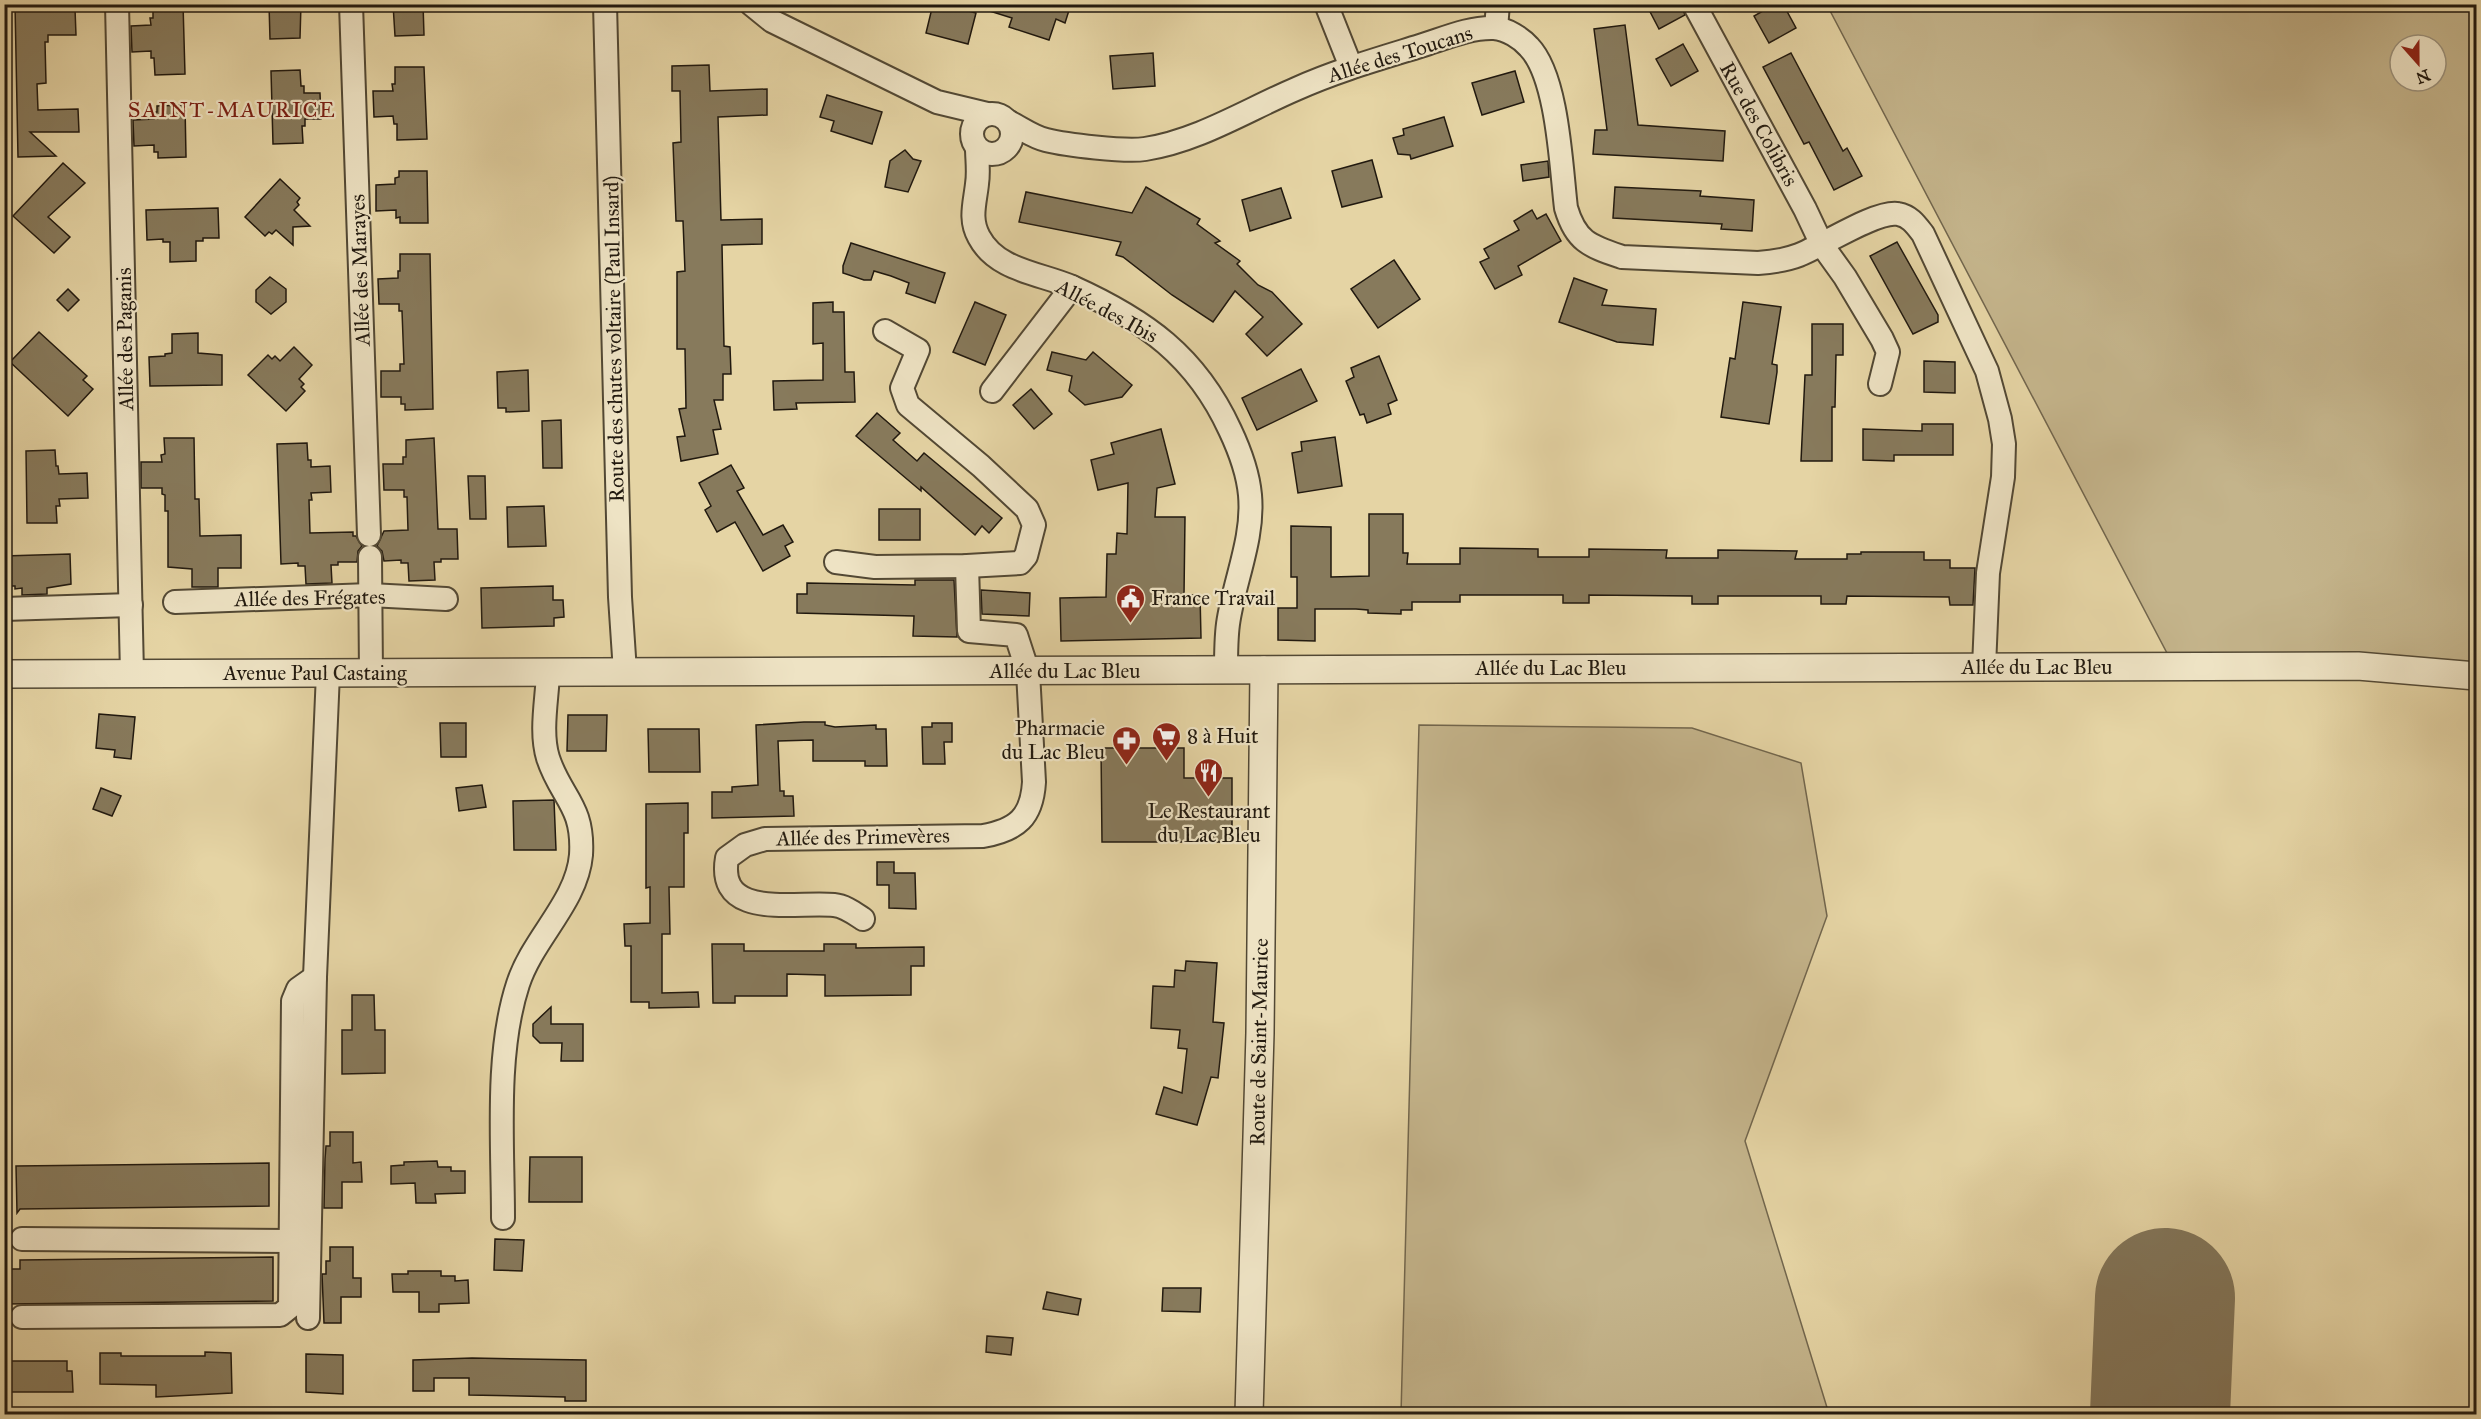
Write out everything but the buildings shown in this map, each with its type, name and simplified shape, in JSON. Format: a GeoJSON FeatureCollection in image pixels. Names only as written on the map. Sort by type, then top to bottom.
{"type":"FeatureCollection","features":[{"type":"Feature","properties":{"kind":"street","name":"Allée des Paganis"},"geometry":{"type":"LineString","coordinates":[[117,4],[132,674]]}},
{"type":"Feature","properties":{"kind":"street","name":"Allée des Marayes"},"geometry":{"type":"LineString","coordinates":[[351,4],[370,546],[371,674]]}},
{"type":"Feature","properties":{"kind":"street","name":"Route des chutes voltaire (Paul Insard)"},"geometry":{"type":"LineString","coordinates":[[605,4],[620,597],[625,672]]}},
{"type":"Feature","properties":{"kind":"street"},"geometry":{"type":"LineString","coordinates":[[751,4],[772,21],[937,102],[999,115],[1009,122],[1012,128],[1012,140],[1002,151],[988,154],[937,102]]}},
{"type":"Feature","properties":{"kind":"street"},"geometry":{"type":"LineString","coordinates":[[1326,4],[1351,67]]}},
{"type":"Feature","properties":{"kind":"street"},"geometry":{"type":"LineString","coordinates":[[1496,28],[1498,4]]}},
{"type":"Feature","properties":{"kind":"street","name":"Rue des Colibris"},"geometry":{"type":"LineString","coordinates":[[1694,4],[1805,209],[1822,245],[1845,277],[1888,351],[1880,384]]}},
{"type":"Feature","properties":{"kind":"street","name":"Allée des Toucans"},"geometry":{"type":"LineString","coordinates":[[1009,122],[1045,140],[1111,149],[1141,150],[1198,134],[1299,87],[1351,67],[1453,36],[1496,28],[1507,32],[1529,47],[1543,67],[1552,99],[1566,208],[1571,226],[1582,240],[1622,257],[1758,263],[1779,261],[1822,245],[1874,218],[1887,214],[1898,214],[1912,220],[1923,234],[1987,371],[2000,419],[2004,444],[2003,477],[1988,573],[1984,667]]}},
{"type":"Feature","properties":{"kind":"street"},"geometry":{"type":"LineString","coordinates":[[974,140],[978,119],[987,114]]}},
{"type":"Feature","properties":{"kind":"street","name":"Allée des Ibis"},"geometry":{"type":"LineString","coordinates":[[974,140],[978,183],[973,202],[974,224],[985,247],[1006,264],[1072,287],[1145,326],[1174,349],[1199,376],[1221,411],[1236,444],[1250,494],[1244,554],[1228,625],[1226,670]]}},
{"type":"Feature","properties":{"kind":"street","name":"Allée des Toucans"},"geometry":{"type":"LineString","coordinates":[[1002,151],[1045,140]]}},
{"type":"Feature","properties":{"kind":"street","name":"Allée des Ibis"},"geometry":{"type":"LineString","coordinates":[[978,183],[1002,151]]}},
{"type":"Feature","properties":{"kind":"street"},"geometry":{"type":"LineString","coordinates":[[992,391],[1072,287]]}},
{"type":"Feature","properties":{"kind":"street"},"geometry":{"type":"LineString","coordinates":[[836,562],[875,567],[967,566],[1020,562],[1026,556],[1034,525],[1027,509],[981,466],[908,405],[902,388],[918,350],[885,331]]}},
{"type":"Feature","properties":{"kind":"street"},"geometry":{"type":"LineString","coordinates":[[967,566],[969,631],[1016,635],[1028,672]]}},
{"type":"Feature","properties":{"kind":"street","name":"Allée des Frégates"},"geometry":{"type":"LineString","coordinates":[[175,602],[370,595],[446,599]]}},
{"type":"Feature","properties":{"kind":"street"},"geometry":{"type":"LineString","coordinates":[[4,609],[131,605]]}},
{"type":"Feature","properties":{"kind":"street","name":"Allée du Lac Bleu"},"geometry":{"type":"LineString","coordinates":[[625,672],[2358,666],[2476,676]]}},
{"type":"Feature","properties":{"kind":"street","name":"Route de Saint-Maurice"},"geometry":{"type":"LineString","coordinates":[[1249,1414],[1260,1033],[1264,670]]}},
{"type":"Feature","properties":{"kind":"street","name":"Avenue Paul Castaing"},"geometry":{"type":"LineString","coordinates":[[4,674],[625,672]]}},
{"type":"Feature","properties":{"kind":"street","name":"Allée des Primevères"},"geometry":{"type":"LineString","coordinates":[[863,919],[850,910],[836,905],[760,903],[743,900],[727,882],[725,870],[727,858],[745,845],[765,839],[983,836],[996,834],[1015,826],[1024,818],[1033,797],[1028,672]]}},
{"type":"Feature","properties":{"kind":"street"},"geometry":{"type":"LineString","coordinates":[[308,1318],[315,977],[328,673]]}},
{"type":"Feature","properties":{"kind":"street"},"geometry":{"type":"LineString","coordinates":[[503,1218],[504,1053],[511,1007],[525,965],[574,887],[581,855],[579,819],[554,772],[545,747],[548,673]]}},
{"type":"Feature","properties":{"kind":"street"},"geometry":{"type":"LineString","coordinates":[[22,1317],[280,1315],[290,1307],[293,1001],[298,989],[315,977]]}},
{"type":"Feature","properties":{"kind":"street"},"geometry":{"type":"LineString","coordinates":[[22,1239],[290,1241]]}},
{"type":"Feature","properties":{"kind":"shaded area"},"geometry":{"type":"Polygon","coordinates":[[[1827,5],[2476,5],[2476,688],[2167,653],[1827,5]]]}},
{"type":"Feature","properties":{"kind":"shaded area"},"geometry":{"type":"Polygon","coordinates":[[[1419,725],[1692,728],[1801,763],[1827,916],[1745,1141],[1829,1414],[1401,1414],[1419,725]]]}},
{"type":"Feature","properties":{"kind":"taxiway"},"geometry":{"type":"LineString","coordinates":[[2158,1291],[2176,1281],[2187,1288],[2192,1297],[2192,1308],[2188,1319],[2162,1363]]}},
{"type":"Feature","properties":{"kind":"runway"},"geometry":{"type":"LineString","coordinates":[[2160,1414],[2165,1298]]}},
{"type":"Feature","properties":{"kind":"place","name":"France Travail"},"geometry":{"type":"Point","coordinates":[1130,624]}},
{"type":"Feature","properties":{"kind":"place","name":"8 à Huit"},"geometry":{"type":"Point","coordinates":[1166,762]}},
{"type":"Feature","properties":{"kind":"place","name":"Pharmacie du Lac Bleu"},"geometry":{"type":"Point","coordinates":[1126,766]}},
{"type":"Feature","properties":{"kind":"place","name":"Le Restaurant du Lac Bleu"},"geometry":{"type":"Point","coordinates":[1209,798]}},
{"type":"Feature","properties":{"kind":"district","name":"SAINT-MAURICE"},"geometry":{"type":"Point","coordinates":[232,109]}}]}
